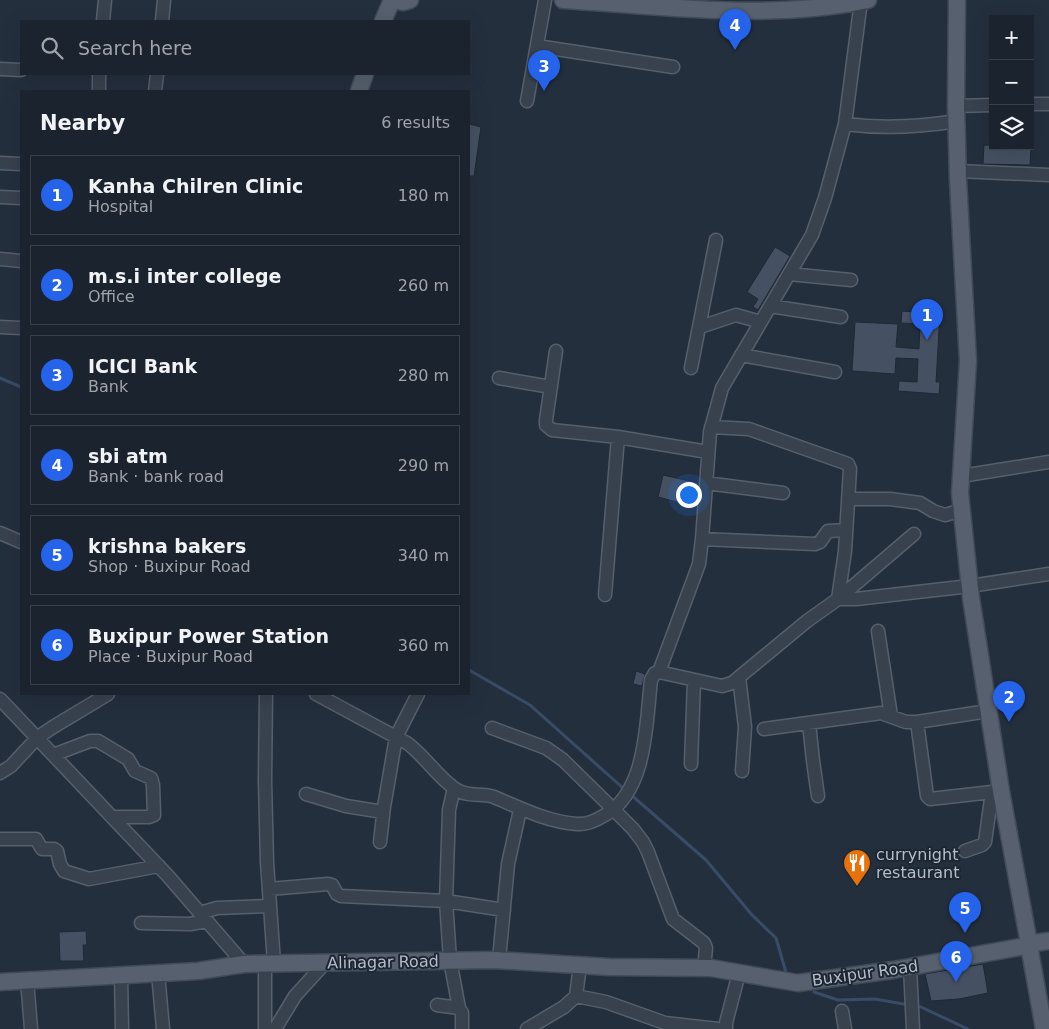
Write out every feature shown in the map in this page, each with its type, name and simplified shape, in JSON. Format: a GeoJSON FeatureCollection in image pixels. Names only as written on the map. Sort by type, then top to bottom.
{"type":"FeatureCollection","features":[{"type":"Feature","properties":{"kind":"main road"},"geometry":{"type":"LineString","coordinates":[[384,20],[394,0],[402,2],[410,0]]}},
{"type":"Feature","properties":{"kind":"main road"},"geometry":{"type":"LineString","coordinates":[[563,0],[730,10],[791,11],[832,7],[864,1]]}},
{"type":"Feature","properties":{"kind":"main road"},"geometry":{"type":"LineString","coordinates":[[958,0],[958,172],[968,361],[960,493],[970,586],[988,711],[996,792],[1032,944],[1044,1029]]}},
{"type":"Feature","properties":{"kind":"main road"},"geometry":{"type":"LineString","coordinates":[[359,90],[365,75]]}},
{"type":"Feature","properties":{"kind":"main road","name":"Buxipur Road"},"geometry":{"type":"LineString","coordinates":[[739,973],[798,983],[910,967],[1032,944]]}},
{"type":"Feature","properties":{"kind":"main road","name":"Alinagar Road"},"geometry":{"type":"LineString","coordinates":[[0,982],[198,971],[244,964],[450,960],[499,960],[580,965],[704,968],[739,973]]}},
{"type":"Feature","properties":{"kind":"street"},"geometry":{"type":"LineString","coordinates":[[103,20],[106,0]]}},
{"type":"Feature","properties":{"kind":"street"},"geometry":{"type":"LineString","coordinates":[[162,20],[164,0]]}},
{"type":"Feature","properties":{"kind":"street"},"geometry":{"type":"LineString","coordinates":[[527,101],[545,0]]}},
{"type":"Feature","properties":{"kind":"street"},"geometry":{"type":"LineString","coordinates":[[318,695],[418,751],[454,788],[467,794],[491,796],[520,810],[579,825],[594,821],[614,810],[629,793],[641,758],[651,680],[655,673],[658,672],[699,564],[711,427],[722,388],[812,235],[825,198],[846,124],[864,1]]}},
{"type":"Feature","properties":{"kind":"street"},"geometry":{"type":"LineString","coordinates":[[537,46],[673,67]]}},
{"type":"Feature","properties":{"kind":"street"},"geometry":{"type":"LineString","coordinates":[[0,69],[20,70]]}},
{"type":"Feature","properties":{"kind":"street"},"geometry":{"type":"LineString","coordinates":[[99,75],[99,90]]}},
{"type":"Feature","properties":{"kind":"street"},"geometry":{"type":"LineString","coordinates":[[156,90],[157,75]]}},
{"type":"Feature","properties":{"kind":"street"},"geometry":{"type":"LineString","coordinates":[[1034,104],[1049,104]]}},
{"type":"Feature","properties":{"kind":"street"},"geometry":{"type":"LineString","coordinates":[[846,124],[881,128],[923,126],[957,113],[989,106]]}},
{"type":"Feature","properties":{"kind":"street"},"geometry":{"type":"LineString","coordinates":[[0,163],[20,164]]}},
{"type":"Feature","properties":{"kind":"street"},"geometry":{"type":"LineString","coordinates":[[958,172],[1049,175]]}},
{"type":"Feature","properties":{"kind":"street"},"geometry":{"type":"LineString","coordinates":[[0,197],[20,198]]}},
{"type":"Feature","properties":{"kind":"street"},"geometry":{"type":"LineString","coordinates":[[692,368],[716,240]]}},
{"type":"Feature","properties":{"kind":"street"},"geometry":{"type":"LineString","coordinates":[[0,259],[20,257]]}},
{"type":"Feature","properties":{"kind":"street"},"geometry":{"type":"LineString","coordinates":[[789,274],[851,280]]}},
{"type":"Feature","properties":{"kind":"street"},"geometry":{"type":"LineString","coordinates":[[770,306],[842,317]]}},
{"type":"Feature","properties":{"kind":"street"},"geometry":{"type":"LineString","coordinates":[[700,328],[736,315],[760,322]]}},
{"type":"Feature","properties":{"kind":"street"},"geometry":{"type":"LineString","coordinates":[[0,327],[20,328]]}},
{"type":"Feature","properties":{"kind":"street"},"geometry":{"type":"LineString","coordinates":[[556,351],[546,420],[548,428],[708,452]]}},
{"type":"Feature","properties":{"kind":"street"},"geometry":{"type":"LineString","coordinates":[[741,355],[835,372]]}},
{"type":"Feature","properties":{"kind":"street"},"geometry":{"type":"LineString","coordinates":[[499,378],[551,387]]}},
{"type":"Feature","properties":{"kind":"street"},"geometry":{"type":"LineString","coordinates":[[711,427],[749,429],[848,464],[850,469],[845,551],[838,599]]}},
{"type":"Feature","properties":{"kind":"street"},"geometry":{"type":"LineString","coordinates":[[605,595],[618,438]]}},
{"type":"Feature","properties":{"kind":"street"},"geometry":{"type":"LineString","coordinates":[[961,476],[1049,462]]}},
{"type":"Feature","properties":{"kind":"street"},"geometry":{"type":"LineString","coordinates":[[706,483],[783,493]]}},
{"type":"Feature","properties":{"kind":"street"},"geometry":{"type":"LineString","coordinates":[[848,499],[920,503],[933,511],[946,515],[962,510]]}},
{"type":"Feature","properties":{"kind":"street"},"geometry":{"type":"LineString","coordinates":[[702,539],[816,544],[820,542],[828,531],[846,530]]}},
{"type":"Feature","properties":{"kind":"street"},"geometry":{"type":"LineString","coordinates":[[0,533],[20,542]]}},
{"type":"Feature","properties":{"kind":"street"},"geometry":{"type":"LineString","coordinates":[[658,672],[722,686],[732,682],[807,621],[838,599],[914,534]]}},
{"type":"Feature","properties":{"kind":"street"},"geometry":{"type":"LineString","coordinates":[[838,599],[856,599],[970,586],[1049,574]]}},
{"type":"Feature","properties":{"kind":"street"},"geometry":{"type":"LineString","coordinates":[[878,631],[891,716]]}},
{"type":"Feature","properties":{"kind":"street"},"geometry":{"type":"LineString","coordinates":[[739,677],[745,727],[742,771]]}},
{"type":"Feature","properties":{"kind":"street"},"geometry":{"type":"LineString","coordinates":[[691,764],[694,680]]}},
{"type":"Feature","properties":{"kind":"street"},"geometry":{"type":"LineString","coordinates":[[0,773],[11,766],[37,738],[106,695]]}},
{"type":"Feature","properties":{"kind":"street"},"geometry":{"type":"LineString","coordinates":[[265,1029],[270,963],[270,906],[265,780],[266,695]]}},
{"type":"Feature","properties":{"kind":"street"},"geometry":{"type":"LineString","coordinates":[[380,842],[383,812],[396,737],[417,695]]}},
{"type":"Feature","properties":{"kind":"street"},"geometry":{"type":"LineString","coordinates":[[0,699],[159,866],[244,964]]}},
{"type":"Feature","properties":{"kind":"street"},"geometry":{"type":"LineString","coordinates":[[764,729],[881,713],[906,722],[917,722],[988,711]]}},
{"type":"Feature","properties":{"kind":"street"},"geometry":{"type":"LineString","coordinates":[[917,722],[926,796],[930,799],[996,792],[985,842],[982,845],[965,851]]}},
{"type":"Feature","properties":{"kind":"street"},"geometry":{"type":"LineString","coordinates":[[809,723],[812,761],[818,796]]}},
{"type":"Feature","properties":{"kind":"street"},"geometry":{"type":"LineString","coordinates":[[492,728],[546,748],[563,760],[634,829],[648,852],[673,919],[704,943],[706,948],[704,968]]}},
{"type":"Feature","properties":{"kind":"street"},"geometry":{"type":"LineString","coordinates":[[53,755],[90,741],[98,741],[128,759],[135,771],[151,778],[154,815],[149,817],[112,817]]}},
{"type":"Feature","properties":{"kind":"street"},"geometry":{"type":"LineString","coordinates":[[454,788],[449,810],[446,901],[450,960],[459,1008],[462,1013],[462,1029]]}},
{"type":"Feature","properties":{"kind":"street"},"geometry":{"type":"LineString","coordinates":[[306,794],[346,806],[383,812]]}},
{"type":"Feature","properties":{"kind":"street"},"geometry":{"type":"LineString","coordinates":[[499,960],[510,851],[520,810]]}},
{"type":"Feature","properties":{"kind":"street"},"geometry":{"type":"LineString","coordinates":[[0,839],[36,839],[42,849],[54,849],[57,851],[64,871],[89,879],[159,866]]}},
{"type":"Feature","properties":{"kind":"street"},"geometry":{"type":"LineString","coordinates":[[269,889],[328,884],[332,885],[340,896],[446,901],[504,910]]}},
{"type":"Feature","properties":{"kind":"street"},"geometry":{"type":"LineString","coordinates":[[142,923],[190,924],[217,908],[270,906]]}},
{"type":"Feature","properties":{"kind":"street"},"geometry":{"type":"LineString","coordinates":[[274,1029],[295,996],[325,962]]}},
{"type":"Feature","properties":{"kind":"street"},"geometry":{"type":"LineString","coordinates":[[527,1029],[564,1007],[576,996],[580,965]]}},
{"type":"Feature","properties":{"kind":"street"},"geometry":{"type":"LineString","coordinates":[[910,967],[913,1029]]}},
{"type":"Feature","properties":{"kind":"street"},"geometry":{"type":"LineString","coordinates":[[158,973],[162,1029]]}},
{"type":"Feature","properties":{"kind":"street"},"geometry":{"type":"LineString","coordinates":[[726,1029],[739,973]]}},
{"type":"Feature","properties":{"kind":"street"},"geometry":{"type":"LineString","coordinates":[[121,975],[122,1029]]}},
{"type":"Feature","properties":{"kind":"street"},"geometry":{"type":"LineString","coordinates":[[27,980],[31,1029]]}},
{"type":"Feature","properties":{"kind":"street"},"geometry":{"type":"LineString","coordinates":[[576,996],[606,1002],[665,1024],[718,1029]]}},
{"type":"Feature","properties":{"kind":"street"},"geometry":{"type":"LineString","coordinates":[[437,1005],[459,1008]]}},
{"type":"Feature","properties":{"kind":"street"},"geometry":{"type":"LineString","coordinates":[[842,1011],[844,1029]]}},
{"type":"Feature","properties":{"kind":"building"},"geometry":{"type":"Polygon","coordinates":[[[470,124],[481,127],[474,176],[470,176],[470,124]]]}},
{"type":"Feature","properties":{"kind":"building"},"geometry":{"type":"Polygon","coordinates":[[[984,145],[989,145],[989,150],[1031,150],[1030,165],[983,164],[984,145]]]}},
{"type":"Feature","properties":{"kind":"building"},"geometry":{"type":"Polygon","coordinates":[[[775,247],[790,256],[758,310],[753,307],[758,299],[747,292],[775,247]]]}},
{"type":"Feature","properties":{"kind":"building"},"geometry":{"type":"Polygon","coordinates":[[[902,311],[940,314],[936,382],[940,382],[939,394],[898,391],[899,381],[917,382],[918,359],[896,358],[895,374],[852,371],[855,322],[898,324],[896,347],[919,349],[920,324],[901,323],[902,311]]]}},
{"type":"Feature","properties":{"kind":"building"},"geometry":{"type":"Polygon","coordinates":[[[663,475],[698,483],[696,507],[658,497],[663,475]]]}},
{"type":"Feature","properties":{"kind":"building"},"geometry":{"type":"Polygon","coordinates":[[[636,671],[645,674],[642,686],[633,684],[636,671]]]}},
{"type":"Feature","properties":{"kind":"building"},"geometry":{"type":"Polygon","coordinates":[[[86,931],[87,945],[83,945],[84,961],[60,961],[59,932],[86,931]]]}},
{"type":"Feature","properties":{"kind":"building"},"geometry":{"type":"Polygon","coordinates":[[[983,964],[988,993],[959,999],[931,1001],[925,974],[983,964]]]}},
{"type":"Feature","properties":{"kind":"waterway"},"geometry":{"type":"LineString","coordinates":[[0,378],[20,387]]}},
{"type":"Feature","properties":{"kind":"waterway"},"geometry":{"type":"LineString","coordinates":[[470,671],[530,705],[624,789]]}},
{"type":"Feature","properties":{"kind":"waterway"},"geometry":{"type":"LineString","coordinates":[[629,793],[706,860],[752,915],[776,938],[787,976]]}},
{"type":"Feature","properties":{"kind":"waterway"},"geometry":{"type":"LineString","coordinates":[[814,992],[838,1000],[875,999],[909,1005]]}},
{"type":"Feature","properties":{"kind":"waterway"},"geometry":{"type":"LineString","coordinates":[[915,1006],[968,1029]]}},
{"type":"Feature","properties":{"kind":"place","name":"sbi atm"},"geometry":{"type":"Point","coordinates":[735,50]}},
{"type":"Feature","properties":{"kind":"place","name":"ICICI Bank"},"geometry":{"type":"Point","coordinates":[544,91]}},
{"type":"Feature","properties":{"kind":"place","name":"Kanha Chilren Clinic"},"geometry":{"type":"Point","coordinates":[927,340]}},
{"type":"Feature","properties":{"kind":"place","name":"m.s.i inter college"},"geometry":{"type":"Point","coordinates":[1009,722]}},
{"type":"Feature","properties":{"kind":"place","name":"currynight restaurant"},"geometry":{"type":"Point","coordinates":[857,887]}},
{"type":"Feature","properties":{"kind":"place","name":"krishna bakers"},"geometry":{"type":"Point","coordinates":[965,933]}},
{"type":"Feature","properties":{"kind":"place","name":"Buxipur Power Station"},"geometry":{"type":"Point","coordinates":[956,982]}}]}
